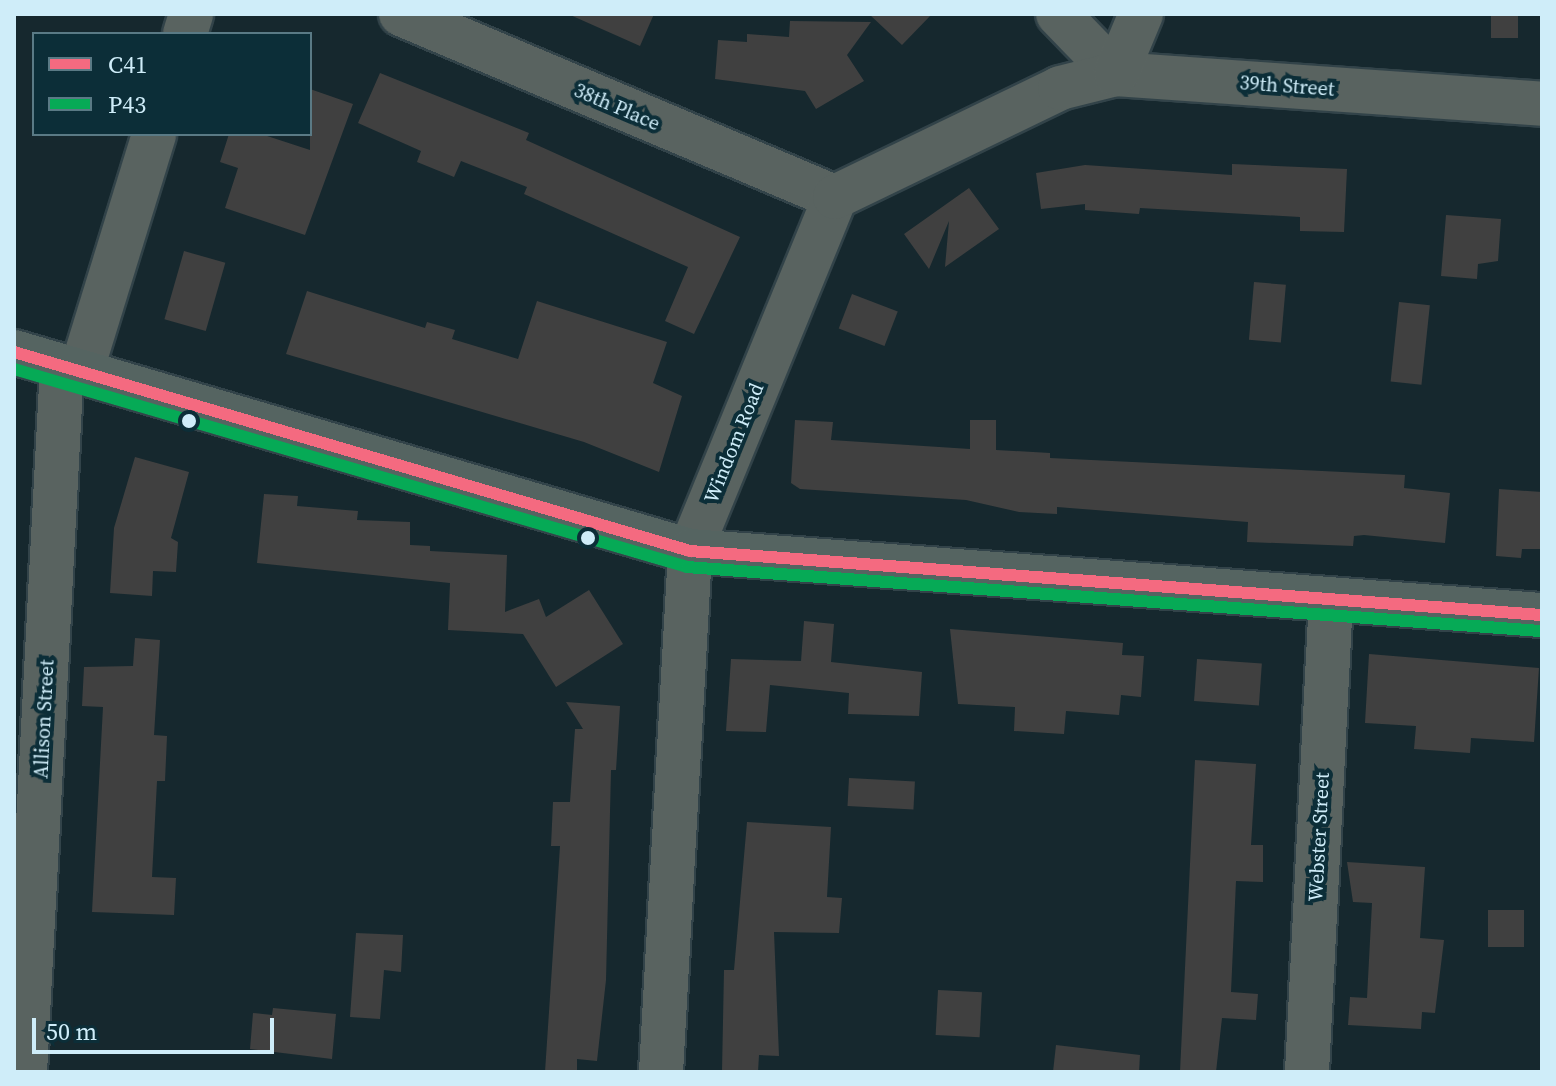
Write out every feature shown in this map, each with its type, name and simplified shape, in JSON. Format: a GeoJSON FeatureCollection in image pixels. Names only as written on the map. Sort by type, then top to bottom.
{"type":"FeatureCollection","features":[{"type":"Feature","properties":{"kind":"main road"},"geometry":{"type":"LineString","coordinates":[[14,352],[690,551],[1331,602],[1542,615]]}},
{"type":"Feature","properties":{"kind":"street","name":"38th Place"},"geometry":{"type":"LineString","coordinates":[[401,14],[835,197]]}},
{"type":"Feature","properties":{"kind":"street"},"geometry":{"type":"LineString","coordinates":[[1058,14],[1116,74]]}},
{"type":"Feature","properties":{"kind":"street"},"geometry":{"type":"LineString","coordinates":[[1116,74],[1141,14]]}},
{"type":"Feature","properties":{"kind":"street"},"geometry":{"type":"LineString","coordinates":[[835,197],[1060,88],[1116,74]]}},
{"type":"Feature","properties":{"kind":"street","name":"39th Street"},"geometry":{"type":"LineString","coordinates":[[1116,74],[1542,104]]}},
{"type":"Feature","properties":{"kind":"street","name":"Allison Street"},"geometry":{"type":"LineString","coordinates":[[25,1072],[72,370],[153,136]]}},
{"type":"Feature","properties":{"kind":"street","name":"Windom Road"},"geometry":{"type":"LineString","coordinates":[[661,1072],[690,551],[835,197]]}},
{"type":"Feature","properties":{"kind":"street","name":"Webster Street"},"geometry":{"type":"LineString","coordinates":[[1307,1072],[1331,602]]}},
{"type":"Feature","properties":{"kind":"building"},"geometry":{"type":"Polygon","coordinates":[[[568,14],[654,14],[640,46],[568,14]]]}},
{"type":"Feature","properties":{"kind":"building"},"geometry":{"type":"Polygon","coordinates":[[[869,14],[932,14],[902,45],[869,14]]]}},
{"type":"Feature","properties":{"kind":"building"},"geometry":{"type":"Polygon","coordinates":[[[1491,14],[1518,14],[1518,38],[1491,38],[1491,14]]]}},
{"type":"Feature","properties":{"kind":"building"},"geometry":{"type":"Polygon","coordinates":[[[790,21],[871,22],[847,55],[864,81],[816,109],[805,91],[715,79],[718,40],[747,42],[747,34],[789,37],[790,21]]]}},
{"type":"Feature","properties":{"kind":"building"},"geometry":{"type":"Polygon","coordinates":[[[380,73],[529,133],[526,140],[740,237],[694,334],[665,321],[688,267],[524,194],[527,187],[461,161],[454,177],[417,162],[421,151],[358,123],[380,73]]]}},
{"type":"Feature","properties":{"kind":"building"},"geometry":{"type":"Polygon","coordinates":[[[312,90],[353,104],[305,235],[225,208],[238,168],[220,162],[228,136],[267,136],[310,150],[312,90]]]}},
{"type":"Feature","properties":{"kind":"building"},"geometry":{"type":"Polygon","coordinates":[[[1232,164],[1347,169],[1344,232],[1300,231],[1300,217],[1140,208],[1139,214],[1085,210],[1085,204],[1041,209],[1036,173],[1085,165],[1232,175],[1232,164]]]}},
{"type":"Feature","properties":{"kind":"building"},"geometry":{"type":"Polygon","coordinates":[[[969,188],[999,229],[945,267],[949,221],[929,269],[904,234],[969,188]]]}},
{"type":"Feature","properties":{"kind":"building"},"geometry":{"type":"Polygon","coordinates":[[[1446,215],[1501,219],[1498,261],[1478,264],[1477,279],[1441,276],[1446,215]]]}},
{"type":"Feature","properties":{"kind":"building"},"geometry":{"type":"Polygon","coordinates":[[[184,251],[225,263],[206,331],[164,319],[184,251]]]}},
{"type":"Feature","properties":{"kind":"building"},"geometry":{"type":"Polygon","coordinates":[[[1254,282],[1286,285],[1281,343],[1249,340],[1254,282]]]}},
{"type":"Feature","properties":{"kind":"building"},"geometry":{"type":"Polygon","coordinates":[[[307,291],[425,328],[427,322],[455,330],[452,339],[518,359],[537,301],[667,342],[653,383],[682,396],[659,472],[584,442],[286,354],[307,291]]]}},
{"type":"Feature","properties":{"kind":"building"},"geometry":{"type":"Polygon","coordinates":[[[852,294],[898,312],[884,346],[839,329],[852,294]]]}},
{"type":"Feature","properties":{"kind":"building"},"geometry":{"type":"Polygon","coordinates":[[[1399,302],[1430,305],[1421,385],[1391,382],[1399,302]]]}},
{"type":"Feature","properties":{"kind":"building"},"geometry":{"type":"Polygon","coordinates":[[[795,420],[833,422],[831,440],[970,449],[970,420],[996,420],[996,450],[1050,453],[1050,458],[1405,475],[1404,488],[1450,493],[1445,543],[1364,535],[1354,536],[1353,546],[1247,542],[1248,522],[1057,507],[1057,514],[1019,512],[966,500],[800,489],[791,483],[795,420]]]}},
{"type":"Feature","properties":{"kind":"building"},"geometry":{"type":"Polygon","coordinates":[[[135,457],[189,472],[171,538],[178,542],[176,572],[153,571],[152,596],[110,593],[114,528],[135,457]]]}},
{"type":"Feature","properties":{"kind":"building"},"geometry":{"type":"Polygon","coordinates":[[[1499,489],[1542,492],[1542,549],[1522,549],[1521,558],[1496,556],[1499,489]]]}},
{"type":"Feature","properties":{"kind":"building"},"geometry":{"type":"Polygon","coordinates":[[[264,494],[298,496],[297,506],[358,511],[357,520],[410,522],[410,545],[430,546],[430,551],[507,555],[505,612],[539,599],[546,617],[589,590],[623,644],[556,687],[523,634],[448,630],[450,583],[257,563],[264,494]]]}},
{"type":"Feature","properties":{"kind":"building"},"geometry":{"type":"Polygon","coordinates":[[[804,621],[834,624],[831,662],[922,672],[919,716],[848,714],[849,693],[770,685],[766,732],[726,731],[731,659],[801,661],[804,621]]]}},
{"type":"Feature","properties":{"kind":"building"},"geometry":{"type":"Polygon","coordinates":[[[950,629],[1123,643],[1122,655],[1144,656],[1141,697],[1121,695],[1119,715],[1066,711],[1064,734],[1014,731],[1015,707],[958,704],[950,629]]]}},
{"type":"Feature","properties":{"kind":"building"},"geometry":{"type":"Polygon","coordinates":[[[135,638],[160,640],[154,735],[167,736],[165,781],[157,781],[152,877],[176,878],[174,915],[92,912],[103,707],[82,706],[84,667],[133,666],[135,638]]]}},
{"type":"Feature","properties":{"kind":"building"},"geometry":{"type":"Polygon","coordinates":[[[1369,654],[1539,668],[1534,742],[1471,738],[1470,753],[1414,749],[1416,726],[1365,723],[1369,654]]]}},
{"type":"Feature","properties":{"kind":"building"},"geometry":{"type":"Polygon","coordinates":[[[1197,659],[1262,664],[1259,705],[1194,701],[1197,659]]]}},
{"type":"Feature","properties":{"kind":"building"},"geometry":{"type":"Polygon","coordinates":[[[566,702],[620,706],[616,770],[611,770],[606,980],[597,1061],[577,1059],[577,1072],[545,1072],[560,846],[551,846],[553,802],[570,802],[575,729],[583,729],[566,702]]]}},
{"type":"Feature","properties":{"kind":"building"},"geometry":{"type":"Polygon","coordinates":[[[1195,760],[1256,764],[1251,845],[1263,845],[1263,882],[1236,881],[1231,992],[1258,994],[1256,1020],[1222,1018],[1216,1072],[1180,1072],[1195,760]]]}},
{"type":"Feature","properties":{"kind":"building"},"geometry":{"type":"Polygon","coordinates":[[[849,778],[915,781],[913,809],[848,806],[849,778]]]}},
{"type":"Feature","properties":{"kind":"building"},"geometry":{"type":"Polygon","coordinates":[[[747,822],[831,827],[827,897],[842,898],[839,933],[774,932],[779,1056],[759,1055],[758,1072],[722,1072],[724,970],[734,970],[747,822]]]}},
{"type":"Feature","properties":{"kind":"building"},"geometry":{"type":"Polygon","coordinates":[[[1347,862],[1425,867],[1420,938],[1444,940],[1435,1013],[1422,1012],[1421,1029],[1348,1025],[1350,997],[1367,998],[1372,903],[1353,902],[1347,862]]]}},
{"type":"Feature","properties":{"kind":"building"},"geometry":{"type":"Polygon","coordinates":[[[1488,910],[1524,910],[1524,947],[1488,947],[1488,910]]]}},
{"type":"Feature","properties":{"kind":"building"},"geometry":{"type":"Polygon","coordinates":[[[356,933],[403,935],[401,972],[384,970],[380,1019],[350,1017],[356,933]]]}},
{"type":"Feature","properties":{"kind":"building"},"geometry":{"type":"Polygon","coordinates":[[[938,990],[982,992],[980,1037],[936,1035],[938,990]]]}},
{"type":"Feature","properties":{"kind":"building"},"geometry":{"type":"Polygon","coordinates":[[[273,1008],[336,1014],[332,1059],[250,1049],[253,1013],[272,1015],[273,1008]]]}},
{"type":"Feature","properties":{"kind":"building"},"geometry":{"type":"Polygon","coordinates":[[[1056,1045],[1140,1055],[1139,1072],[1053,1072],[1056,1045]]]}},
{"type":"Feature","properties":{"kind":"transit line","name":"C41"},"geometry":{"type":"LineString","coordinates":[[14,352],[690,551],[1542,615]]}},
{"type":"Feature","properties":{"kind":"transit line","name":"P43"},"geometry":{"type":"LineString","coordinates":[[14,369],[687,567],[1541,631]]}}]}
